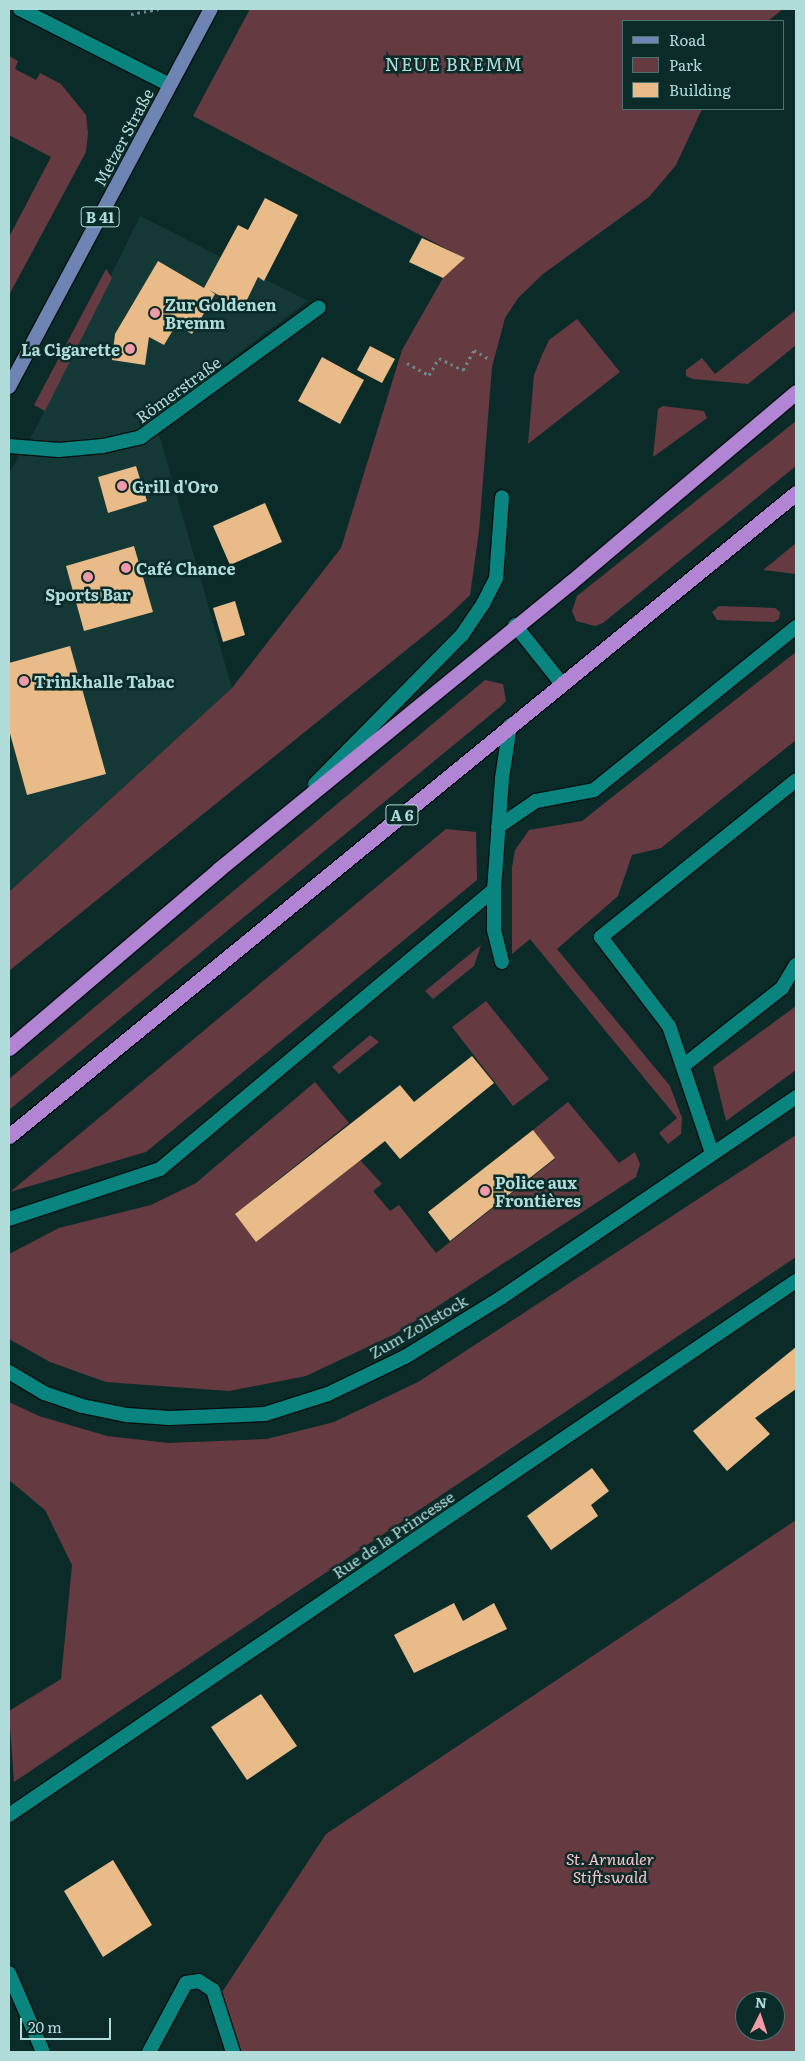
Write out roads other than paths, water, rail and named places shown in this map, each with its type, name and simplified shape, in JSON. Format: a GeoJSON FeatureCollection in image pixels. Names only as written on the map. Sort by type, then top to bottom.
{"type":"FeatureCollection","features":[{"type":"Feature","properties":{"kind":"highway"},"geometry":{"type":"LineString","coordinates":[[9,1048],[285,814],[516,626],[796,392]]}},
{"type":"Feature","properties":{"kind":"highway","name":"A 6"},"geometry":{"type":"LineString","coordinates":[[9,1136],[796,493]]}},
{"type":"Feature","properties":{"kind":"main road","name":"Metzer Straße"},"geometry":{"type":"LineString","coordinates":[[9,387],[211,9]]}},
{"type":"Feature","properties":{"kind":"street"},"geometry":{"type":"LineString","coordinates":[[20,9],[170,85]]}},
{"type":"Feature","properties":{"kind":"street","name":"Römerstraße"},"geometry":{"type":"LineString","coordinates":[[9,446],[67,449],[104,446],[141,437],[319,307]]}},
{"type":"Feature","properties":{"kind":"street"},"geometry":{"type":"LineString","coordinates":[[285,814],[462,635],[483,604],[496,579],[502,497]]}},
{"type":"Feature","properties":{"kind":"street"},"geometry":{"type":"LineString","coordinates":[[516,626],[562,684]]}},
{"type":"Feature","properties":{"kind":"street"},"geometry":{"type":"LineString","coordinates":[[498,827],[536,801],[594,790],[796,627]]}},
{"type":"Feature","properties":{"kind":"street"},"geometry":{"type":"LineString","coordinates":[[502,962],[494,929],[494,890],[498,827],[510,726]]}},
{"type":"Feature","properties":{"kind":"street"},"geometry":{"type":"LineString","coordinates":[[712,1153],[670,1026],[601,937],[796,780]]}},
{"type":"Feature","properties":{"kind":"street"},"geometry":{"type":"LineString","coordinates":[[9,1219],[160,1169],[494,890]]}},
{"type":"Feature","properties":{"kind":"street"},"geometry":{"type":"LineString","coordinates":[[683,1066],[782,988],[796,965]]}},
{"type":"Feature","properties":{"kind":"street","name":"Zum Zollstock"},"geometry":{"type":"LineString","coordinates":[[9,1372],[44,1393],[127,1415],[211,1418],[265,1414],[328,1394],[405,1357],[502,1297],[796,1097]]}},
{"type":"Feature","properties":{"kind":"street","name":"Rue de la Princesse"},"geometry":{"type":"LineString","coordinates":[[9,1815],[796,1282]]}},
{"type":"Feature","properties":{"kind":"street"},"geometry":{"type":"LineString","coordinates":[[9,1973],[43,2052]]}},
{"type":"Feature","properties":{"kind":"street"},"geometry":{"type":"LineString","coordinates":[[149,2052],[186,1983],[200,1980],[213,1990],[233,2052]]}},
{"type":"Feature","properties":{"kind":"place","name":"Zur Goldenen Bremm"},"geometry":{"type":"Point","coordinates":[155,313]}},
{"type":"Feature","properties":{"kind":"place","name":"La Cigarette"},"geometry":{"type":"Point","coordinates":[130,349]}},
{"type":"Feature","properties":{"kind":"place","name":"Grill d'Oro"},"geometry":{"type":"Point","coordinates":[122,486]}},
{"type":"Feature","properties":{"kind":"place","name":"Café Chance"},"geometry":{"type":"Point","coordinates":[126,568]}},
{"type":"Feature","properties":{"kind":"place","name":"Sports Bar"},"geometry":{"type":"Point","coordinates":[88,577]}},
{"type":"Feature","properties":{"kind":"place","name":"Trinkhalle Tabac"},"geometry":{"type":"Point","coordinates":[24,681]}},
{"type":"Feature","properties":{"kind":"place","name":"Police aux Frontières"},"geometry":{"type":"Point","coordinates":[485,1191]}},
{"type":"Feature","properties":{"kind":"district","name":"NEUE BREMM"},"geometry":{"type":"Point","coordinates":[454,64]}},
{"type":"Feature","properties":{"kind":"park label","name":"St. Arnualer Stiftswald"},"geometry":{"type":"Point","coordinates":[610,1867]}}]}
